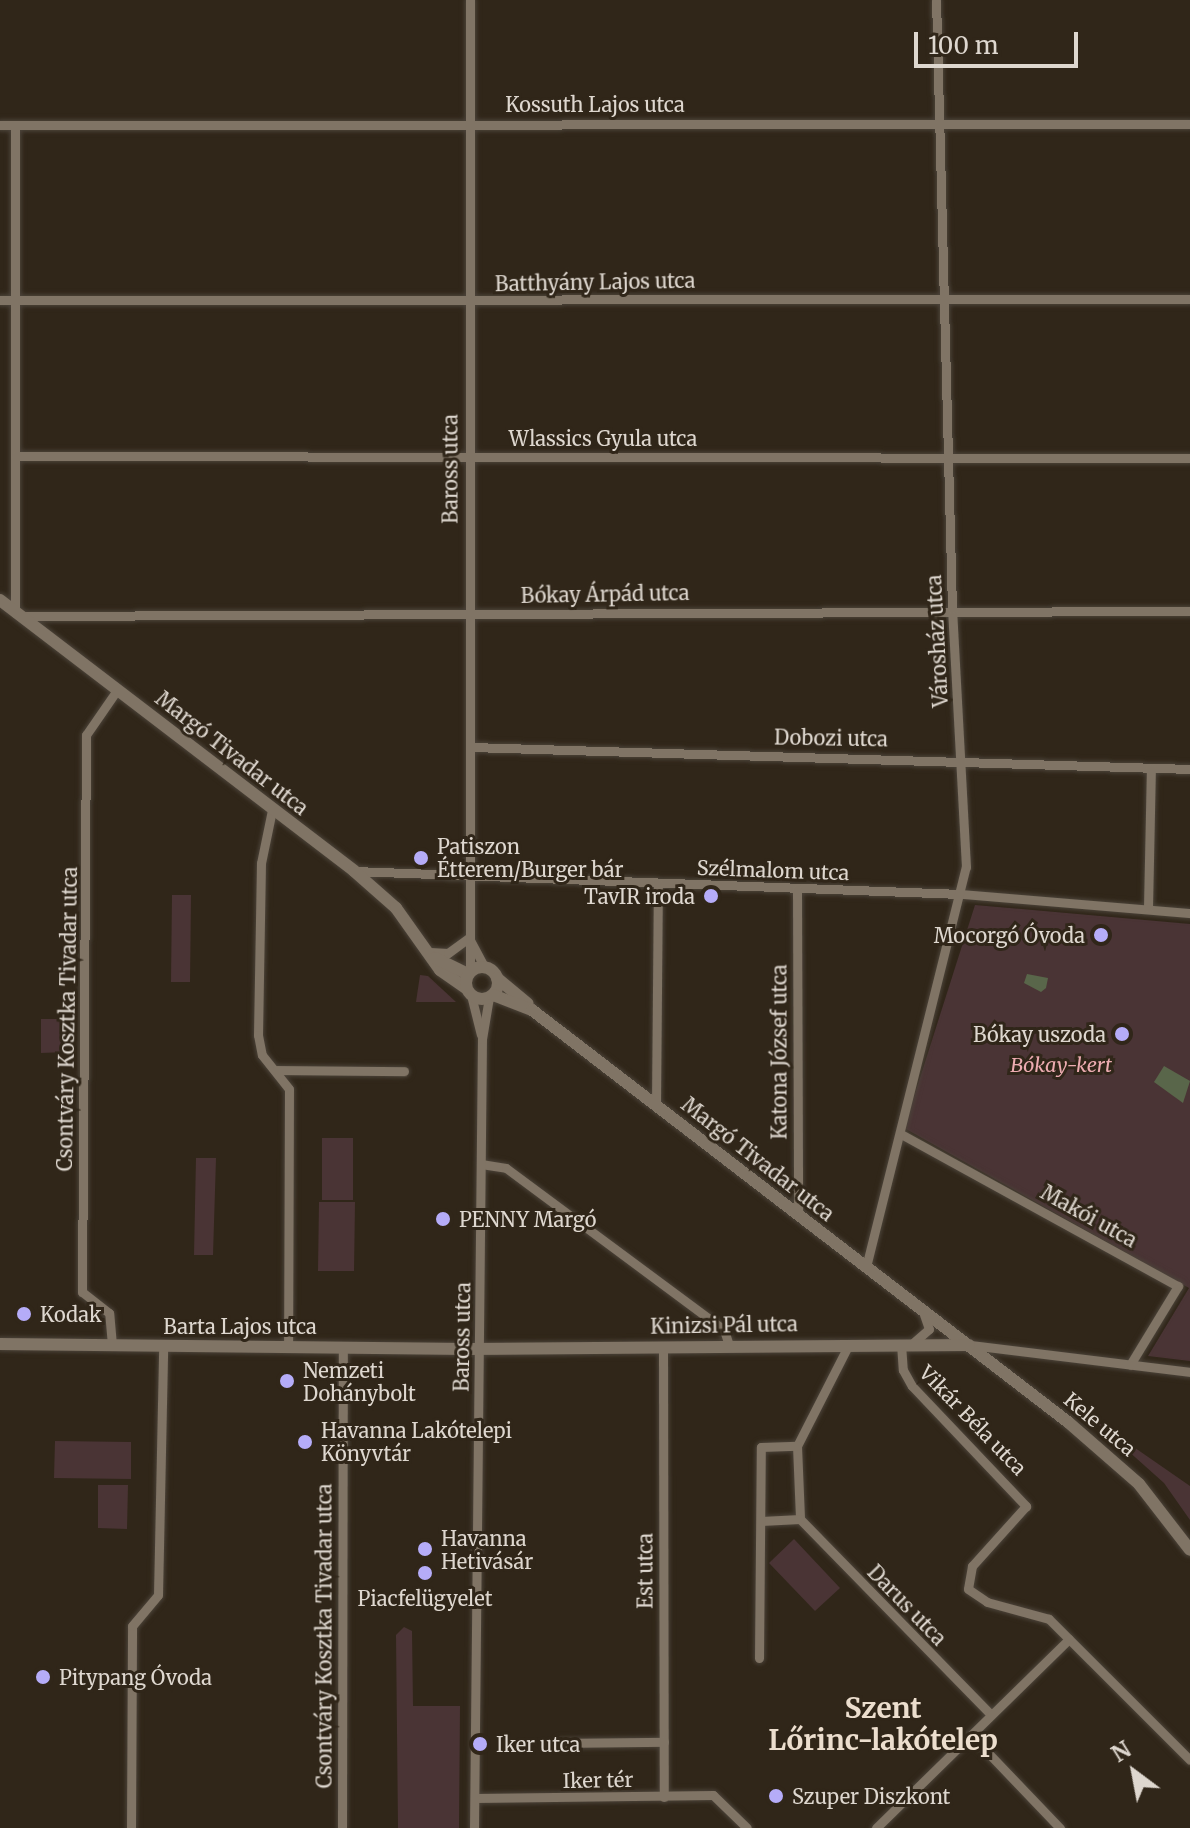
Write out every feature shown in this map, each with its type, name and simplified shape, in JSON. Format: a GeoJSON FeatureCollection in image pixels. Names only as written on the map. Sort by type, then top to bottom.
{"type":"FeatureCollection","features":[{"type":"Feature","properties":{"kind":"street","name":"Baross utca"},"geometry":{"type":"LineString","coordinates":[[469,972],[471,614],[467,456],[470,0]]}},
{"type":"Feature","properties":{"kind":"street","name":"Városház utca"},"geometry":{"type":"LineString","coordinates":[[866,1267],[962,894],[963,759],[952,609],[936,0]]}},
{"type":"Feature","properties":{"kind":"street","name":"Kossuth Lajos utca"},"geometry":{"type":"LineString","coordinates":[[5,124],[937,121],[1190,124]]}},
{"type":"Feature","properties":{"kind":"street"},"geometry":{"type":"LineString","coordinates":[[5,124],[16,300],[18,615]]}},
{"type":"Feature","properties":{"kind":"street","name":"Batthyány Lajos utca"},"geometry":{"type":"LineString","coordinates":[[0,300],[469,301],[944,296],[1190,299]]}},
{"type":"Feature","properties":{"kind":"street","name":"Wlassics Gyula utca"},"geometry":{"type":"LineString","coordinates":[[16,456],[948,455],[1190,458]]}},
{"type":"Feature","properties":{"kind":"street","name":"Margó Tivadar utca"},"geometry":{"type":"LineString","coordinates":[[0,600],[354,871],[396,908],[440,970],[469,992],[532,1010]]}},
{"type":"Feature","properties":{"kind":"street","name":"Bókay Árpád utca"},"geometry":{"type":"LineString","coordinates":[[18,615],[952,609],[1190,611]]}},
{"type":"Feature","properties":{"kind":"street","name":"Csontváry Kosztka Tivadar utca"},"geometry":{"type":"LineString","coordinates":[[112,1345],[109,1313],[82,1292],[86,735],[117,690]]}},
{"type":"Feature","properties":{"kind":"street","name":"Dobozi utca"},"geometry":{"type":"LineString","coordinates":[[471,747],[963,759],[1190,769]]}},
{"type":"Feature","properties":{"kind":"street"},"geometry":{"type":"LineString","coordinates":[[1148,908],[1151,768]]}},
{"type":"Feature","properties":{"kind":"street"},"geometry":{"type":"LineString","coordinates":[[272,810],[261,863],[258,1035],[262,1055],[277,1070],[289,1089],[288,1347]]}},
{"type":"Feature","properties":{"kind":"street","name":"Szélmalom utca"},"geometry":{"type":"LineString","coordinates":[[354,871],[962,894],[1190,913]]}},
{"type":"Feature","properties":{"kind":"street"},"geometry":{"type":"LineString","coordinates":[[656,1105],[658,883]]}},
{"type":"Feature","properties":{"kind":"street","name":"Katona József utca"},"geometry":{"type":"LineString","coordinates":[[797,889],[798,1215]]}},
{"type":"Feature","properties":{"kind":"street"},"geometry":{"type":"LineString","coordinates":[[427,951],[448,953],[469,938],[484,966],[469,972],[469,992]]}},
{"type":"Feature","properties":{"kind":"street","name":"Margó Tivadar utca"},"geometry":{"type":"LineString","coordinates":[[427,951],[469,972]]}},
{"type":"Feature","properties":{"kind":"street","name":"Margó Tivadar utca"},"geometry":{"type":"LineString","coordinates":[[484,966],[517,990],[532,1010],[969,1345],[1190,1372]]}},
{"type":"Feature","properties":{"kind":"street"},"geometry":{"type":"LineString","coordinates":[[491,996],[497,978]]}},
{"type":"Feature","properties":{"kind":"street","name":"Baross utca"},"geometry":{"type":"LineString","coordinates":[[469,992],[482,1039]]}},
{"type":"Feature","properties":{"kind":"street","name":"Baross utca"},"geometry":{"type":"LineString","coordinates":[[474,1828],[482,1039],[491,996]]}},
{"type":"Feature","properties":{"kind":"street"},"geometry":{"type":"LineString","coordinates":[[277,1070],[404,1071]]}},
{"type":"Feature","properties":{"kind":"street","name":"Makói utca"},"geometry":{"type":"LineString","coordinates":[[901,1134],[1178,1286],[1130,1365]]}},
{"type":"Feature","properties":{"kind":"street"},"geometry":{"type":"LineString","coordinates":[[481,1164],[506,1168],[724,1330],[729,1345]]}},
{"type":"Feature","properties":{"kind":"street"},"geometry":{"type":"LineString","coordinates":[[906,1344],[929,1329],[921,1310]]}},
{"type":"Feature","properties":{"kind":"street","name":"Barta Lajos utca"},"geometry":{"type":"LineString","coordinates":[[0,1344],[480,1348]]}},
{"type":"Feature","properties":{"kind":"street"},"geometry":{"type":"LineString","coordinates":[[761,1521],[800,1519],[797,1446],[849,1344]]}},
{"type":"Feature","properties":{"kind":"street","name":"Vikár Béla utca"},"geometry":{"type":"LineString","coordinates":[[906,1344],[903,1370],[912,1386],[1026,1506],[972,1566],[968,1589],[987,1602],[1042,1615],[1190,1760]]}},
{"type":"Feature","properties":{"kind":"street","name":"Kinizsi Pál utca"},"geometry":{"type":"LineString","coordinates":[[480,1348],[969,1345]]}},
{"type":"Feature","properties":{"kind":"street","name":"Kele utca"},"geometry":{"type":"LineString","coordinates":[[969,1345],[1125,1470],[1190,1550]]}},
{"type":"Feature","properties":{"kind":"street"},"geometry":{"type":"LineString","coordinates":[[131,1828],[132,1626],[158,1595],[163,1346]]}},
{"type":"Feature","properties":{"kind":"street","name":"Est utca"},"geometry":{"type":"LineString","coordinates":[[663,1346],[664,1797]]}},
{"type":"Feature","properties":{"kind":"street","name":"Csontváry Kosztka Tivadar utca"},"geometry":{"type":"LineString","coordinates":[[342,1828],[343,1347]]}},
{"type":"Feature","properties":{"kind":"street"},"geometry":{"type":"LineString","coordinates":[[759,1658],[761,1447],[797,1446]]}},
{"type":"Feature","properties":{"kind":"street","name":"Darus utca"},"geometry":{"type":"LineString","coordinates":[[800,1519],[990,1714]]}},
{"type":"Feature","properties":{"kind":"street"},"geometry":{"type":"LineString","coordinates":[[880,1827],[990,1714],[1069,1639]]}},
{"type":"Feature","properties":{"kind":"street"},"geometry":{"type":"LineString","coordinates":[[971,1735],[1060,1828]]}},
{"type":"Feature","properties":{"kind":"street"},"geometry":{"type":"LineString","coordinates":[[560,1743],[664,1742]]}},
{"type":"Feature","properties":{"kind":"street","name":"Iker tér"},"geometry":{"type":"LineString","coordinates":[[475,1798],[720,1799],[747,1828]]}},
{"type":"Feature","properties":{"kind":"green space"},"geometry":{"type":"Polygon","coordinates":[[[172,895],[191,895],[190,982],[171,982],[172,895]]]}},
{"type":"Feature","properties":{"kind":"green space","name":"Bókay-kert"},"geometry":{"type":"Polygon","coordinates":[[[975,905],[1190,924],[1190,1361],[1148,1356],[1189,1288],[904,1128],[975,905]]]}},
{"type":"Feature","properties":{"kind":"green space"},"geometry":{"type":"Polygon","coordinates":[[[420,975],[428,976],[456,1002],[416,1002],[420,975]]]}},
{"type":"Feature","properties":{"kind":"green space"},"geometry":{"type":"Polygon","coordinates":[[[41,1019],[66,1019],[66,1052],[41,1053],[41,1019]]]}},
{"type":"Feature","properties":{"kind":"green space"},"geometry":{"type":"Polygon","coordinates":[[[322,1138],[353,1138],[353,1200],[322,1200],[322,1138]]]}},
{"type":"Feature","properties":{"kind":"green space"},"geometry":{"type":"Polygon","coordinates":[[[196,1158],[216,1158],[213,1255],[194,1255],[196,1158]]]}},
{"type":"Feature","properties":{"kind":"green space"},"geometry":{"type":"Polygon","coordinates":[[[319,1202],[355,1202],[354,1271],[318,1271],[319,1202]]]}},
{"type":"Feature","properties":{"kind":"green space"},"geometry":{"type":"Polygon","coordinates":[[[1089,1416],[1190,1486],[1190,1520],[1164,1483],[1089,1416]]]}},
{"type":"Feature","properties":{"kind":"green space"},"geometry":{"type":"Polygon","coordinates":[[[55,1441],[131,1442],[131,1479],[54,1478],[55,1441]]]}},
{"type":"Feature","properties":{"kind":"green space"},"geometry":{"type":"Polygon","coordinates":[[[98,1485],[128,1485],[127,1529],[98,1528],[98,1485]]]}},
{"type":"Feature","properties":{"kind":"green space"},"geometry":{"type":"Polygon","coordinates":[[[794,1539],[840,1588],[815,1611],[769,1563],[794,1539]]]}},
{"type":"Feature","properties":{"kind":"green space"},"geometry":{"type":"Polygon","coordinates":[[[404,1627],[412,1631],[413,1706],[460,1706],[459,1828],[398,1828],[396,1635],[404,1627]]]}},
{"type":"Feature","properties":{"kind":"shaded area"},"geometry":{"type":"Polygon","coordinates":[[[1027,974],[1048,978],[1046,988],[1041,992],[1024,983],[1027,974]]]}},
{"type":"Feature","properties":{"kind":"shaded area"},"geometry":{"type":"Polygon","coordinates":[[[1164,1066],[1190,1081],[1183,1103],[1154,1082],[1164,1066]]]}},
{"type":"Feature","properties":{"kind":"place","name":"Patiszon Étterem/Burger bár"},"geometry":{"type":"Point","coordinates":[421,858]}},
{"type":"Feature","properties":{"kind":"place","name":"TavIR iroda"},"geometry":{"type":"Point","coordinates":[711,896]}},
{"type":"Feature","properties":{"kind":"place","name":"Mocorgó Óvoda"},"geometry":{"type":"Point","coordinates":[1101,935]}},
{"type":"Feature","properties":{"kind":"place","name":"Bókay uszoda"},"geometry":{"type":"Point","coordinates":[1122,1034]}},
{"type":"Feature","properties":{"kind":"place","name":"PENNY Margó"},"geometry":{"type":"Point","coordinates":[443,1219]}},
{"type":"Feature","properties":{"kind":"place","name":"Kodak"},"geometry":{"type":"Point","coordinates":[24,1314]}},
{"type":"Feature","properties":{"kind":"place","name":"Nemzeti Dohánybolt"},"geometry":{"type":"Point","coordinates":[287,1381]}},
{"type":"Feature","properties":{"kind":"place","name":"Havanna Lakótelepi Könyvtár"},"geometry":{"type":"Point","coordinates":[305,1442]}},
{"type":"Feature","properties":{"kind":"place","name":"Havanna Hetivásár"},"geometry":{"type":"Point","coordinates":[425,1549]}},
{"type":"Feature","properties":{"kind":"place","name":"Piacfelügyelet"},"geometry":{"type":"Point","coordinates":[425,1573]}},
{"type":"Feature","properties":{"kind":"place","name":"Pitypang Óvoda"},"geometry":{"type":"Point","coordinates":[43,1677]}},
{"type":"Feature","properties":{"kind":"place","name":"Iker utca"},"geometry":{"type":"Point","coordinates":[480,1744]}},
{"type":"Feature","properties":{"kind":"place","name":"Szuper Diszkont"},"geometry":{"type":"Point","coordinates":[776,1796]}},
{"type":"Feature","properties":{"kind":"district","name":"Szent Lőrinc-lakótelep"},"geometry":{"type":"Point","coordinates":[883,1724]}}]}
